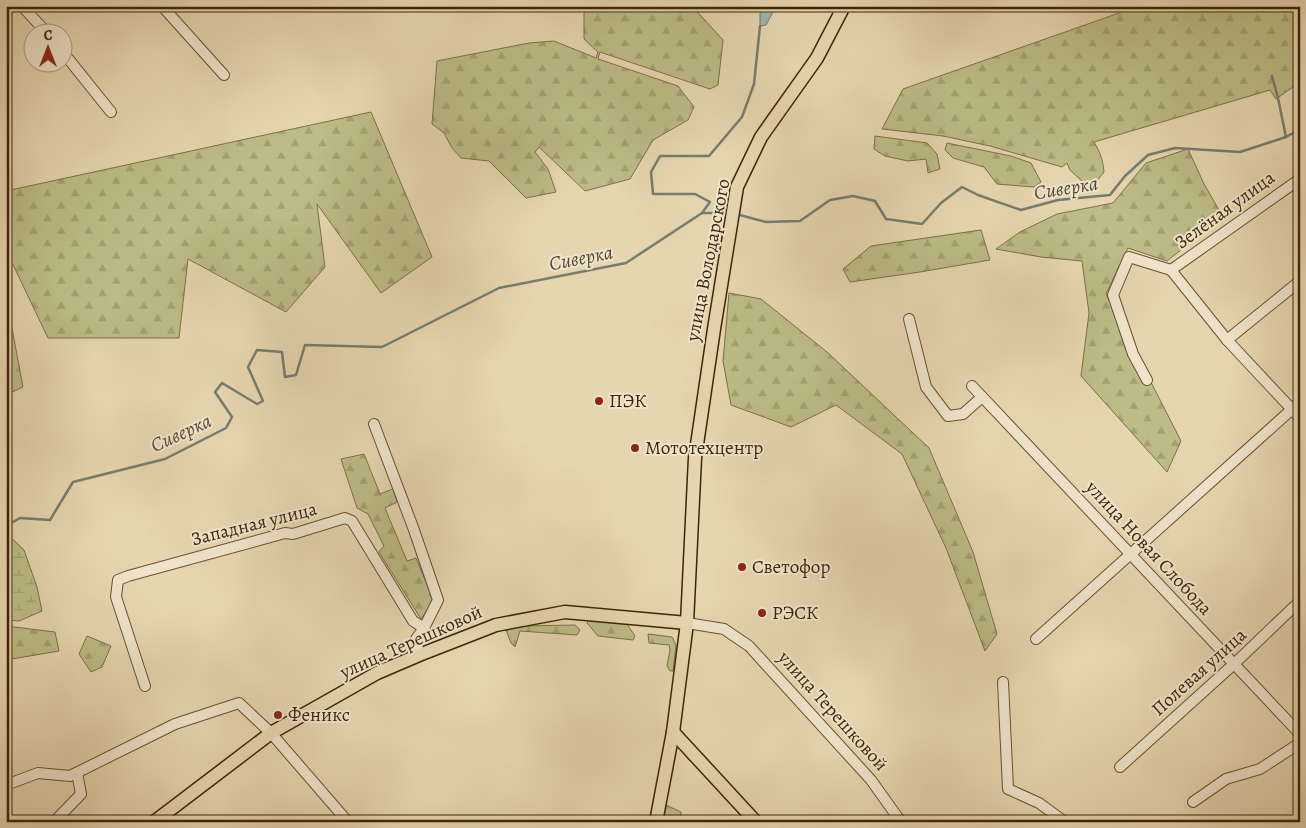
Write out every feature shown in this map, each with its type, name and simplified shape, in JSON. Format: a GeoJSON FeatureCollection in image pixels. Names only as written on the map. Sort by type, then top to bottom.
{"type":"FeatureCollection","features":[{"type":"Feature","properties":{"kind":"main road","name":"улица Володарского"},"geometry":{"type":"LineString","coordinates":[[687,622],[694,458],[737,187],[761,136],[817,58],[844,6]]}},
{"type":"Feature","properties":{"kind":"main road","name":"улица Терешковой"},"geometry":{"type":"LineString","coordinates":[[154,822],[271,732],[377,673],[496,625],[565,612],[687,622]]}},
{"type":"Feature","properties":{"kind":"main road"},"geometry":{"type":"LineString","coordinates":[[656,822],[673,732],[687,622]]}},
{"type":"Feature","properties":{"kind":"main road"},"geometry":{"type":"LineString","coordinates":[[673,732],[756,822]]}},
{"type":"Feature","properties":{"kind":"street"},"geometry":{"type":"LineString","coordinates":[[22,6],[37,22]]}},
{"type":"Feature","properties":{"kind":"street"},"geometry":{"type":"LineString","coordinates":[[162,6],[224,75]]}},
{"type":"Feature","properties":{"kind":"street"},"geometry":{"type":"LineString","coordinates":[[72,63],[111,112]]}},
{"type":"Feature","properties":{"kind":"street","name":"Зелёная улица"},"geometry":{"type":"LineString","coordinates":[[1171,270],[1300,178]]}},
{"type":"Feature","properties":{"kind":"street"},"geometry":{"type":"LineString","coordinates":[[1147,380],[1133,354],[1113,295],[1129,257],[1171,270],[1227,340],[1296,406],[1300,418]]}},
{"type":"Feature","properties":{"kind":"street"},"geometry":{"type":"LineString","coordinates":[[1227,340],[1300,281]]}},
{"type":"Feature","properties":{"kind":"street"},"geometry":{"type":"LineString","coordinates":[[909,319],[926,387],[948,416],[963,414],[982,396]]}},
{"type":"Feature","properties":{"kind":"street","name":"улица Новая Слобода"},"geometry":{"type":"LineString","coordinates":[[972,386],[1300,734]]}},
{"type":"Feature","properties":{"kind":"street"},"geometry":{"type":"LineString","coordinates":[[1036,640],[1296,406]]}},
{"type":"Feature","properties":{"kind":"street"},"geometry":{"type":"LineString","coordinates":[[374,424],[438,600],[424,628],[416,639],[419,655]]}},
{"type":"Feature","properties":{"kind":"street","name":"Западная улица"},"geometry":{"type":"LineString","coordinates":[[144,686],[116,597],[118,580],[285,533],[293,534],[345,518],[352,522],[413,621],[424,628]]}},
{"type":"Feature","properties":{"kind":"street","name":"Полевая улица"},"geometry":{"type":"LineString","coordinates":[[1120,766],[1234,664],[1300,601]]}},
{"type":"Feature","properties":{"kind":"street","name":"улица Терешковой"},"geometry":{"type":"LineString","coordinates":[[687,622],[724,629],[749,646],[870,780],[901,822]]}},
{"type":"Feature","properties":{"kind":"street"},"geometry":{"type":"LineString","coordinates":[[1003,682],[1008,789],[1039,803],[1065,822]]}},
{"type":"Feature","properties":{"kind":"street"},"geometry":{"type":"LineString","coordinates":[[6,785],[38,773],[70,776],[175,724],[240,704],[271,732],[348,822]]}},
{"type":"Feature","properties":{"kind":"street"},"geometry":{"type":"LineString","coordinates":[[1193,802],[1226,779],[1260,769],[1300,743]]}},
{"type":"Feature","properties":{"kind":"street"},"geometry":{"type":"LineString","coordinates":[[54,822],[81,794],[77,772]]}},
{"type":"Feature","properties":{"kind":"green space"},"geometry":{"type":"Polygon","coordinates":[[[584,6],[692,6],[723,40],[718,85],[710,89],[600,52],[598,59],[678,86],[694,107],[688,120],[653,140],[630,179],[585,191],[539,147],[535,152],[548,169],[556,192],[526,198],[489,161],[461,158],[452,148],[444,133],[432,124],[437,61],[529,43],[554,41],[596,58],[598,52],[584,39],[584,6]]]}},
{"type":"Feature","properties":{"kind":"green space"},"geometry":{"type":"Polygon","coordinates":[[[1139,6],[1300,6],[1300,82],[1276,99],[1270,90],[1094,142],[1101,156],[1104,172],[1096,182],[1084,183],[1070,170],[1067,163],[1062,167],[990,146],[943,136],[882,129],[903,89],[1139,6]]]}},
{"type":"Feature","properties":{"kind":"green space"},"geometry":{"type":"Polygon","coordinates":[[[371,112],[432,257],[381,293],[317,204],[325,267],[286,312],[188,259],[179,338],[48,338],[6,250],[6,191],[371,112]]]}},
{"type":"Feature","properties":{"kind":"green space"},"geometry":{"type":"Polygon","coordinates":[[[875,136],[927,143],[937,154],[940,169],[928,173],[926,159],[908,161],[885,156],[874,149],[875,136]]]}},
{"type":"Feature","properties":{"kind":"green space"},"geometry":{"type":"Polygon","coordinates":[[[947,143],[1011,156],[1031,163],[1041,182],[1034,187],[997,184],[984,167],[953,158],[945,150],[947,143]]]}},
{"type":"Feature","properties":{"kind":"green space"},"geometry":{"type":"Polygon","coordinates":[[[1188,149],[1204,184],[1223,217],[1167,261],[1128,248],[1106,294],[1181,441],[1167,472],[1081,376],[1089,313],[1082,261],[1041,257],[996,249],[1020,232],[1057,214],[1113,203],[1146,163],[1188,149]]]}},
{"type":"Feature","properties":{"kind":"green space"},"geometry":{"type":"Polygon","coordinates":[[[981,230],[990,260],[850,282],[843,269],[871,246],[981,230]]]}},
{"type":"Feature","properties":{"kind":"green space"},"geometry":{"type":"Polygon","coordinates":[[[729,293],[761,299],[827,352],[929,448],[973,552],[997,634],[985,651],[946,548],[902,454],[836,405],[791,427],[731,405],[723,361],[729,293]]]}},
{"type":"Feature","properties":{"kind":"green space"},"geometry":{"type":"Polygon","coordinates":[[[6,296],[23,387],[6,395],[6,296]]]}},
{"type":"Feature","properties":{"kind":"green space"},"geometry":{"type":"Polygon","coordinates":[[[364,454],[380,494],[393,489],[397,502],[385,508],[407,561],[416,558],[434,601],[421,619],[379,552],[384,546],[368,514],[357,508],[341,459],[364,454]]]}},
{"type":"Feature","properties":{"kind":"green space"},"geometry":{"type":"Polygon","coordinates":[[[6,533],[24,550],[37,587],[42,611],[19,621],[6,620],[6,533]]]}},
{"type":"Feature","properties":{"kind":"green space"},"geometry":{"type":"Polygon","coordinates":[[[589,620],[627,624],[635,636],[633,640],[598,636],[587,623],[589,620]]]}},
{"type":"Feature","properties":{"kind":"green space"},"geometry":{"type":"Polygon","coordinates":[[[575,625],[580,630],[577,635],[520,631],[515,647],[511,643],[506,630],[524,626],[575,625]]]}},
{"type":"Feature","properties":{"kind":"green space"},"geometry":{"type":"Polygon","coordinates":[[[6,626],[55,632],[59,651],[6,660],[6,626]]]}},
{"type":"Feature","properties":{"kind":"green space"},"geometry":{"type":"Polygon","coordinates":[[[648,634],[672,637],[676,645],[673,671],[670,671],[667,666],[669,645],[649,643],[648,634]]]}},
{"type":"Feature","properties":{"kind":"green space"},"geometry":{"type":"Polygon","coordinates":[[[87,636],[111,646],[102,667],[91,672],[79,654],[87,636]]]}},
{"type":"Feature","properties":{"kind":"green space"},"geometry":{"type":"Polygon","coordinates":[[[666,805],[681,812],[680,822],[663,822],[666,805]]]}},
{"type":"Feature","properties":{"kind":"water"},"geometry":{"type":"Polygon","coordinates":[[[760,6],[778,6],[766,25],[760,26],[760,6]]]}},
{"type":"Feature","properties":{"kind":"waterway"},"geometry":{"type":"LineString","coordinates":[[702,213],[710,202],[695,194],[653,194],[651,172],[660,156],[709,156],[742,117],[754,84],[760,26]]}},
{"type":"Feature","properties":{"kind":"waterway"},"geometry":{"type":"LineString","coordinates":[[1272,76],[1286,137]]}},
{"type":"Feature","properties":{"kind":"waterway","name":"Сиверка"},"geometry":{"type":"LineString","coordinates":[[736,214],[766,222],[800,221],[830,200],[853,196],[875,201],[886,219],[922,224],[941,203],[962,187],[978,195],[1021,210],[1058,200],[1110,195],[1125,176],[1148,155],[1175,148],[1240,152],[1286,137],[1300,129]]}},
{"type":"Feature","properties":{"kind":"waterway","name":"Сиверка"},"geometry":{"type":"LineString","coordinates":[[6,526],[20,518],[50,520],[73,482],[165,459],[226,428],[232,417],[215,392],[222,383],[257,404],[263,401],[248,367],[257,350],[282,352],[285,377],[296,375],[305,345],[382,347],[499,288],[626,263],[702,213],[728,213]]}},
{"type":"Feature","properties":{"kind":"place","name":"ПЭК"},"geometry":{"type":"Point","coordinates":[599,401]}},
{"type":"Feature","properties":{"kind":"place","name":"Мототехцентр"},"geometry":{"type":"Point","coordinates":[635,448]}},
{"type":"Feature","properties":{"kind":"place","name":"Светофор"},"geometry":{"type":"Point","coordinates":[742,567]}},
{"type":"Feature","properties":{"kind":"place","name":"РЭСК"},"geometry":{"type":"Point","coordinates":[762,613]}},
{"type":"Feature","properties":{"kind":"place","name":"Феникс"},"geometry":{"type":"Point","coordinates":[278,715]}}]}
